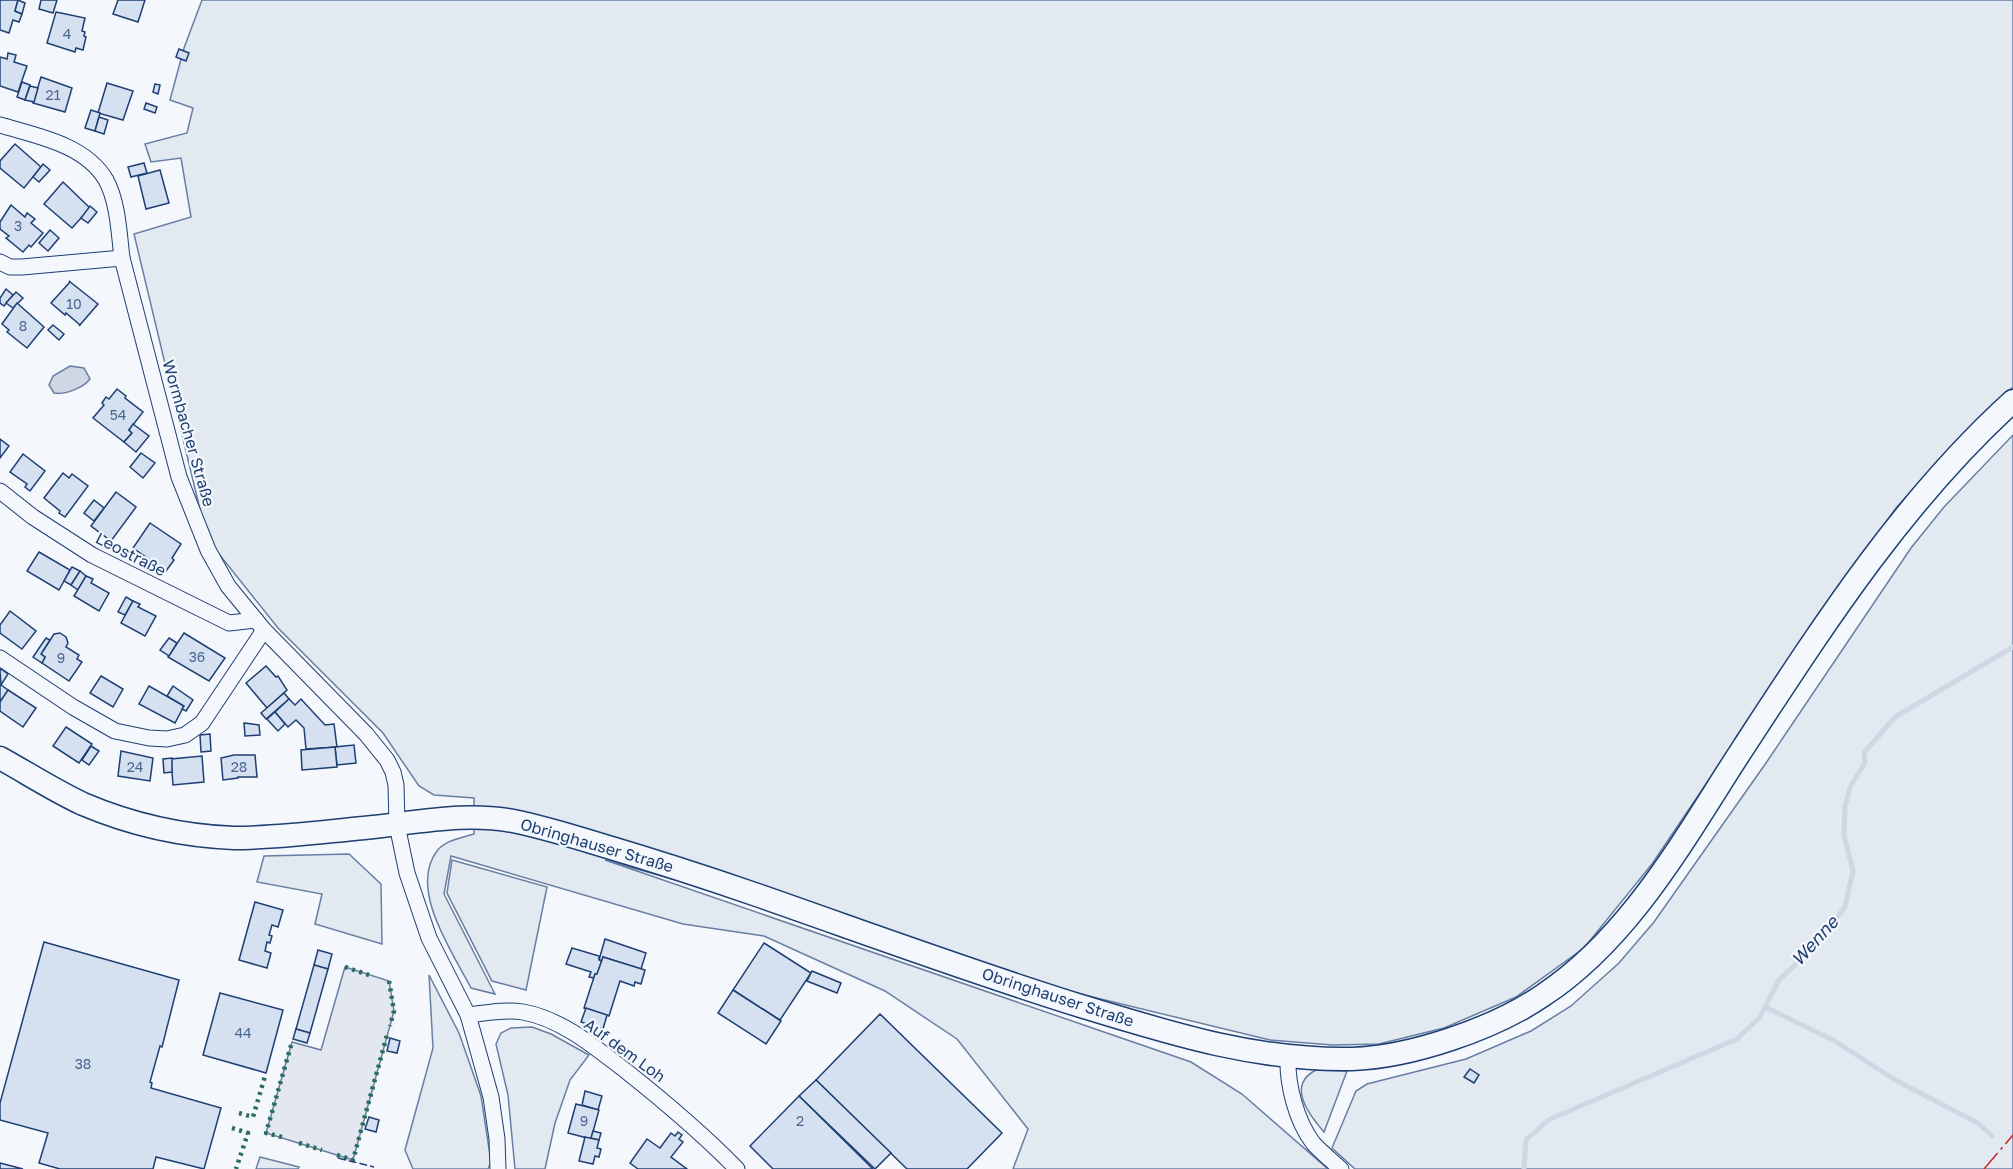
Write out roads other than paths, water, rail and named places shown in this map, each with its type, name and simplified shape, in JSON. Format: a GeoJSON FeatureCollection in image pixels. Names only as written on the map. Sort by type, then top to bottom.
{"type":"FeatureCollection","features":[{"type":"Feature","properties":{"kind":"street","name":"Wormbacher Straße"},"geometry":{"type":"LineString","coordinates":[[0,125],[55,142],[81,155],[96,167],[106,181],[113,201],[122,258],[179,477],[190,509],[217,568],[228,586],[260,625],[366,734],[387,760],[396,785],[398,825]]}},
{"type":"Feature","properties":{"kind":"street"},"geometry":{"type":"LineString","coordinates":[[0,262],[10,267],[22,267],[122,258]]}},
{"type":"Feature","properties":{"kind":"street","name":"Obringhauser Straße"},"geometry":{"type":"LineString","coordinates":[[0,758],[97,809],[135,823],[197,835],[238,838],[398,825],[445,818],[478,817],[511,820],[686,870],[1038,993],[1185,1038],[1288,1057],[1360,1059],[1391,1054],[1484,1027],[1520,1009],[1544,995],[1576,970],[1608,939],[1673,856],[1830,614],[1898,522],[1938,476],[2013,401]]}},
{"type":"Feature","properties":{"kind":"street","name":"Leostraße"},"geometry":{"type":"LineString","coordinates":[[0,491],[33,517],[92,555],[229,623],[260,625]]}},
{"type":"Feature","properties":{"kind":"street"},"geometry":{"type":"LineString","coordinates":[[0,658],[73,707],[115,731],[166,739],[185,735],[202,723],[260,625]]}},
{"type":"Feature","properties":{"kind":"street"},"geometry":{"type":"LineString","coordinates":[[398,825],[407,873],[418,909],[429,938],[468,1015],[491,1097],[497,1139],[498,1169]]}},
{"type":"Feature","properties":{"kind":"street","name":"Auf dem Loh"},"geometry":{"type":"LineString","coordinates":[[468,1015],[522,1012],[567,1029],[589,1042],[665,1101],[737,1169]]}},
{"type":"Feature","properties":{"kind":"street"},"geometry":{"type":"LineString","coordinates":[[1288,1057],[1287,1071],[1293,1099],[1302,1122],[1314,1143],[1341,1169]]}},
{"type":"Feature","properties":{"kind":"waterway","name":"Wenne"},"geometry":{"type":"LineString","coordinates":[[1524,1169],[1526,1140],[1548,1120],[1737,1039],[1760,1017],[1779,980],[1816,945],[1845,907],[1853,871],[1844,835],[1845,807],[1850,787],[1865,763],[1864,753],[1895,717],[2013,647]]}},
{"type":"Feature","properties":{"kind":"waterway"},"geometry":{"type":"LineString","coordinates":[[1765,1007],[1833,1040],[1897,1081],[1978,1123],[1992,1136]]}}]}
